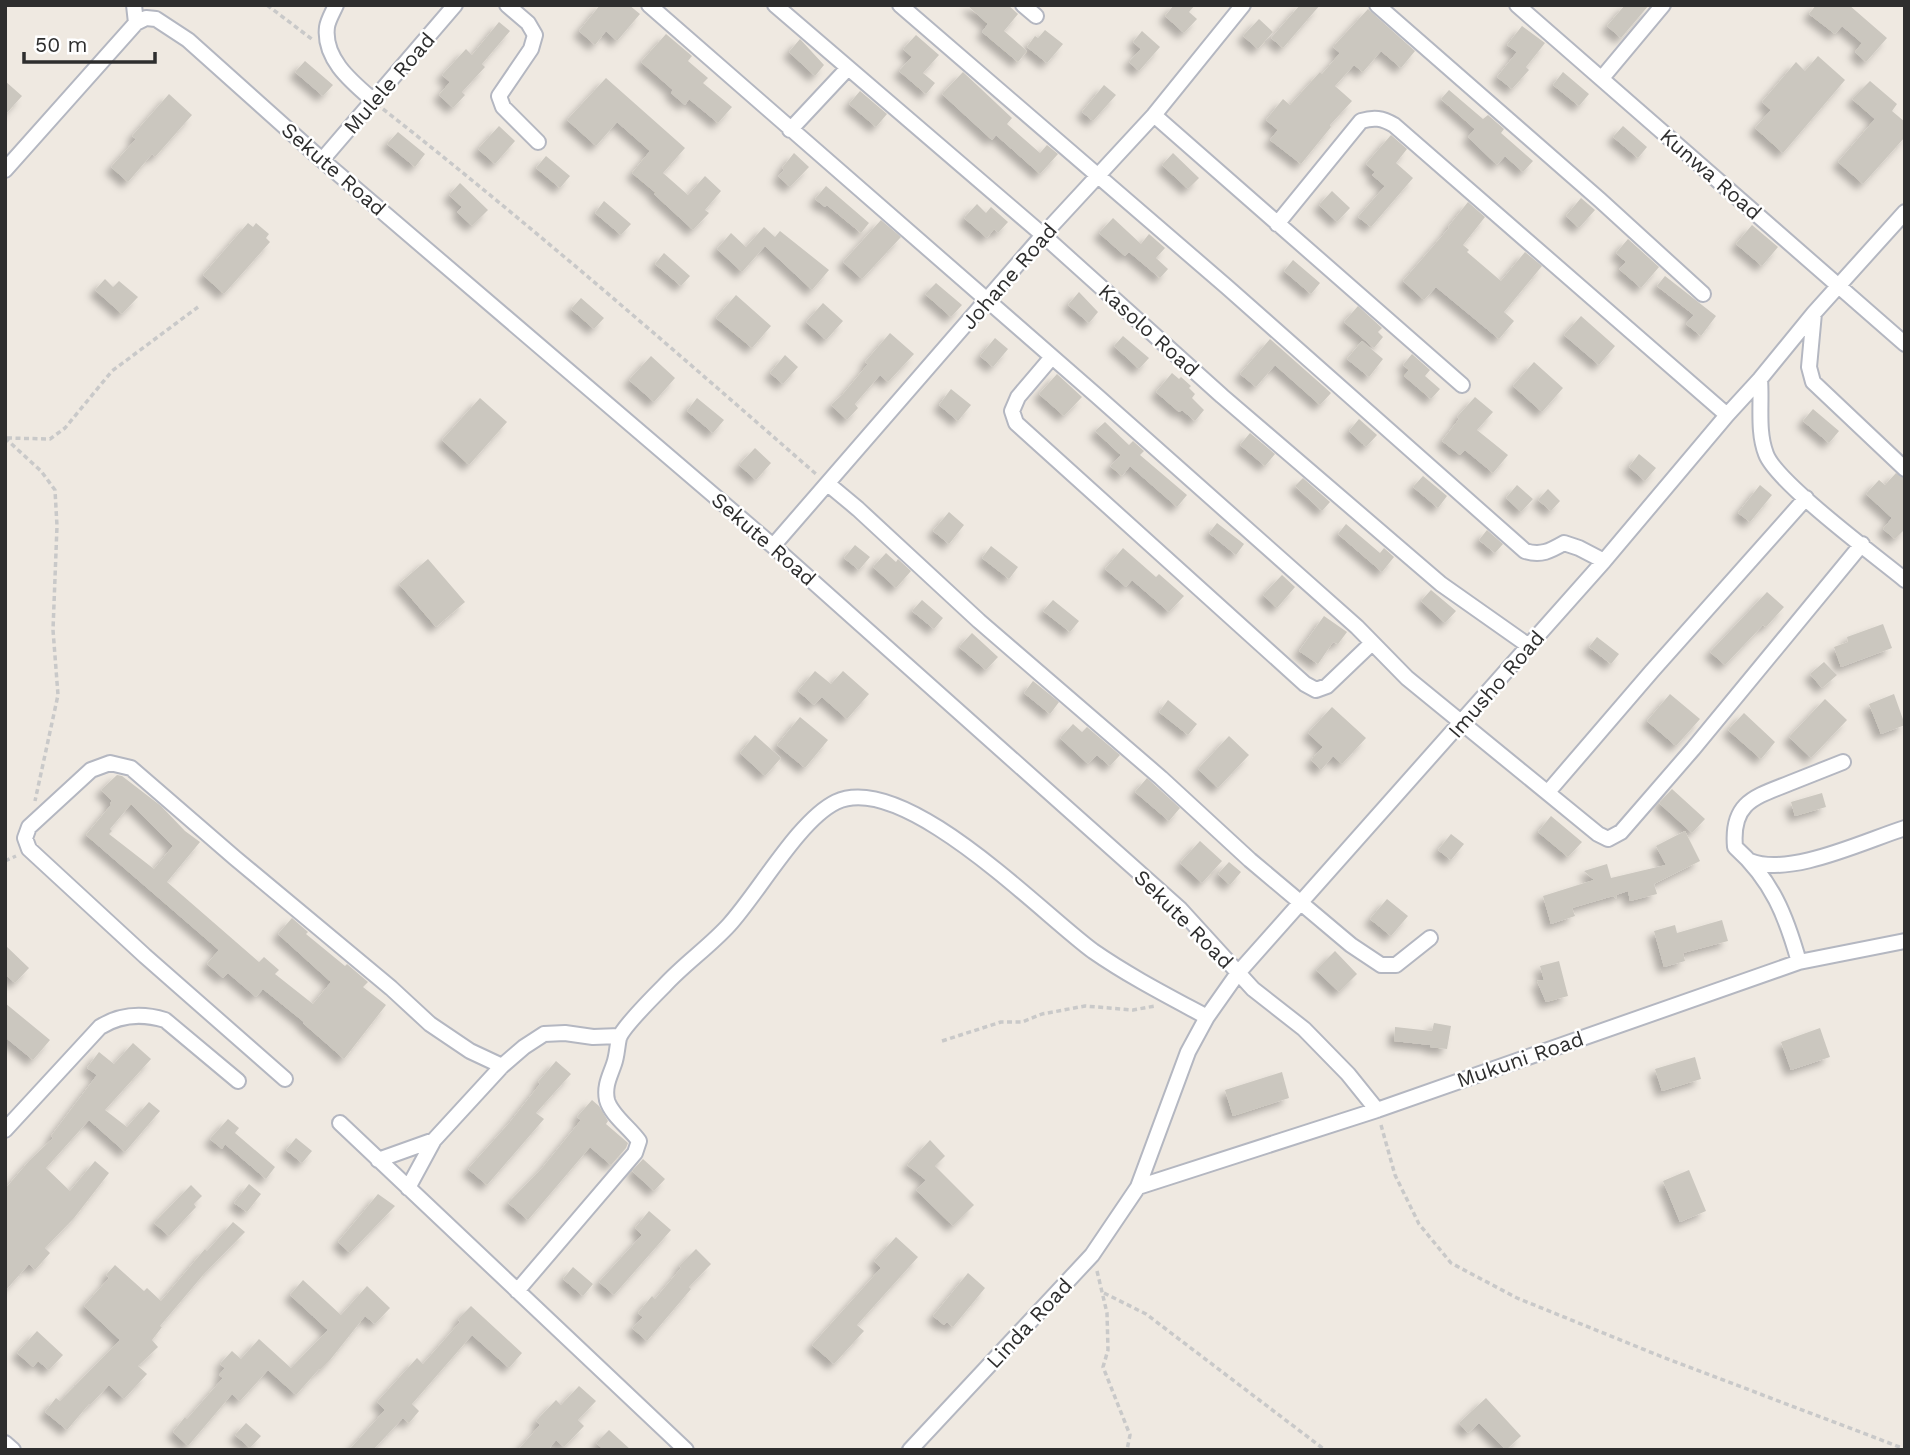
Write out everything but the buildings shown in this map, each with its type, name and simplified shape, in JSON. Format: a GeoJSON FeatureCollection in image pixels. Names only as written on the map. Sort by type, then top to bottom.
{"type":"FeatureCollection","features":[{"type":"Feature","properties":{"kind":"street"},"geometry":{"type":"LineString","coordinates":[[5,170],[136,23],[134,5]]}},
{"type":"Feature","properties":{"kind":"street"},"geometry":{"type":"LineString","coordinates":[[336,5],[327,26],[329,51],[347,77],[374,101]]}},
{"type":"Feature","properties":{"kind":"street","name":"Mulele Road"},"geometry":{"type":"LineString","coordinates":[[322,160],[455,5]]}},
{"type":"Feature","properties":{"kind":"street"},"geometry":{"type":"LineString","coordinates":[[507,5],[528,23],[535,35],[531,49],[499,96],[503,107],[538,142]]}},
{"type":"Feature","properties":{"kind":"street"},"geometry":{"type":"LineString","coordinates":[[649,5],[1357,626],[1407,678],[1598,834],[1608,839],[1620,832],[1693,749],[1862,544]]}},
{"type":"Feature","properties":{"kind":"street","name":"Kasolo Road"},"geometry":{"type":"LineString","coordinates":[[775,5],[1044,235],[1222,396],[1441,584],[1529,646]]}},
{"type":"Feature","properties":{"kind":"street"},"geometry":{"type":"LineString","coordinates":[[900,5],[1227,287],[1525,551],[1547,553],[1564,543],[1604,561]]}},
{"type":"Feature","properties":{"kind":"street"},"geometry":{"type":"LineString","coordinates":[[1023,5],[1036,16]]}},
{"type":"Feature","properties":{"kind":"street","name":"Johane Road"},"geometry":{"type":"LineString","coordinates":[[773,546],[1044,235],[1154,115],[1243,5]]}},
{"type":"Feature","properties":{"kind":"street"},"geometry":{"type":"LineString","coordinates":[[1377,5],[1703,294]]}},
{"type":"Feature","properties":{"kind":"street","name":"Kunwa Road"},"geometry":{"type":"LineString","coordinates":[[1517,5],[1905,344]]}},
{"type":"Feature","properties":{"kind":"street"},"geometry":{"type":"LineString","coordinates":[[1602,78],[1663,5]]}},
{"type":"Feature","properties":{"kind":"street","name":"Sekute Road"},"geometry":{"type":"LineString","coordinates":[[136,23],[146,18],[156,19],[188,40],[322,160],[773,546],[1180,909],[1253,989],[1304,1029],[1348,1074],[1377,1110]]}},
{"type":"Feature","properties":{"kind":"street"},"geometry":{"type":"LineString","coordinates":[[790,130],[848,68]]}},
{"type":"Feature","properties":{"kind":"street"},"geometry":{"type":"LineString","coordinates":[[1154,115],[1462,385]]}},
{"type":"Feature","properties":{"kind":"street"},"geometry":{"type":"LineString","coordinates":[[1277,224],[1361,121],[1372,117],[1384,119],[1727,415]]}},
{"type":"Feature","properties":{"kind":"street","name":"Imusho Road"},"geometry":{"type":"LineString","coordinates":[[1138,1187],[1188,1052],[1207,1017],[1238,974],[1604,561],[1814,313],[1905,212]]}},
{"type":"Feature","properties":{"kind":"street"},"geometry":{"type":"LineString","coordinates":[[1886,233],[1905,235]]}},
{"type":"Feature","properties":{"kind":"street"},"geometry":{"type":"LineString","coordinates":[[1814,313],[1809,367],[1813,382],[1905,468]]}},
{"type":"Feature","properties":{"kind":"street"},"geometry":{"type":"LineString","coordinates":[[1052,357],[1018,397],[1012,411],[1016,423],[1305,684],[1316,690],[1326,686],[1372,643]]}},
{"type":"Feature","properties":{"kind":"street"},"geometry":{"type":"LineString","coordinates":[[1760,379],[1761,437],[1766,457],[1806,498],[1905,580]]}},
{"type":"Feature","properties":{"kind":"street"},"geometry":{"type":"LineString","coordinates":[[828,484],[1250,860],[1351,945],[1381,965],[1396,965],[1430,938]]}},
{"type":"Feature","properties":{"kind":"street"},"geometry":{"type":"LineString","coordinates":[[1548,792],[1651,671],[1806,498]]}},
{"type":"Feature","properties":{"kind":"street"},"geometry":{"type":"LineString","coordinates":[[1799,962],[1787,920],[1771,888],[1751,861],[1735,847],[1734,831],[1747,803],[1760,793],[1843,762]]}},
{"type":"Feature","properties":{"kind":"street"},"geometry":{"type":"LineString","coordinates":[[285,1079],[29,849],[25,838],[29,827],[91,770],[110,763],[131,768],[430,1024],[470,1051],[502,1066]]}},
{"type":"Feature","properties":{"kind":"street"},"geometry":{"type":"LineString","coordinates":[[517,1291],[635,1153],[639,1141],[611,1109],[607,1099],[606,1084],[615,1062],[620,1036],[665,985],[729,925],[784,853],[818,814],[838,801],[863,797],[887,801],[950,835],[1033,898],[1090,948],[1126,973],[1207,1017]]}},
{"type":"Feature","properties":{"kind":"street"},"geometry":{"type":"LineString","coordinates":[[1751,861],[1775,867],[1831,854],[1905,828]]}},
{"type":"Feature","properties":{"kind":"street","name":"Mukuni Road"},"geometry":{"type":"LineString","coordinates":[[1138,1187],[1377,1110],[1799,962],[1905,941]]}},
{"type":"Feature","properties":{"kind":"street"},"geometry":{"type":"LineString","coordinates":[[5,1130],[100,1027],[116,1017],[151,1016],[165,1020],[237,1081]]}},
{"type":"Feature","properties":{"kind":"street"},"geometry":{"type":"LineString","coordinates":[[408,1188],[434,1140],[502,1066],[524,1047],[544,1034],[620,1036]]}},
{"type":"Feature","properties":{"kind":"street"},"geometry":{"type":"LineString","coordinates":[[340,1123],[685,1450]]}},
{"type":"Feature","properties":{"kind":"street"},"geometry":{"type":"LineString","coordinates":[[378,1160],[434,1140]]}},
{"type":"Feature","properties":{"kind":"street","name":"Linda Road"},"geometry":{"type":"LineString","coordinates":[[910,1450],[1092,1255],[1138,1187]]}},
{"type":"Feature","properties":{"kind":"street"},"geometry":{"type":"LineString","coordinates":[[5,1443],[13,1450]]}},
{"type":"Feature","properties":{"kind":"path"},"geometry":{"type":"LineString","coordinates":[[267,5],[329,51]]}},
{"type":"Feature","properties":{"kind":"path"},"geometry":{"type":"LineString","coordinates":[[374,101],[666,343],[828,484]]}},
{"type":"Feature","properties":{"kind":"path"},"geometry":{"type":"LineString","coordinates":[[5,438],[50,439],[65,428],[112,371],[198,307]]}},
{"type":"Feature","properties":{"kind":"path"},"geometry":{"type":"LineString","coordinates":[[5,438],[41,471],[55,490],[57,526],[53,630],[58,695],[29,827]]}},
{"type":"Feature","properties":{"kind":"path"},"geometry":{"type":"LineString","coordinates":[[942,1041],[1001,1022],[1022,1022],[1042,1014],[1085,1006],[1133,1010],[1174,999]]}},
{"type":"Feature","properties":{"kind":"path"},"geometry":{"type":"LineString","coordinates":[[1377,1110],[1395,1175],[1419,1224],[1451,1263],[1517,1298],[1660,1356],[1905,1449]]}},
{"type":"Feature","properties":{"kind":"path"},"geometry":{"type":"LineString","coordinates":[[1092,1255],[1104,1293],[1107,1313],[1108,1350],[1103,1367],[1130,1435],[1127,1450]]}},
{"type":"Feature","properties":{"kind":"path"},"geometry":{"type":"LineString","coordinates":[[1104,1293],[1146,1314],[1325,1450]]}}]}
